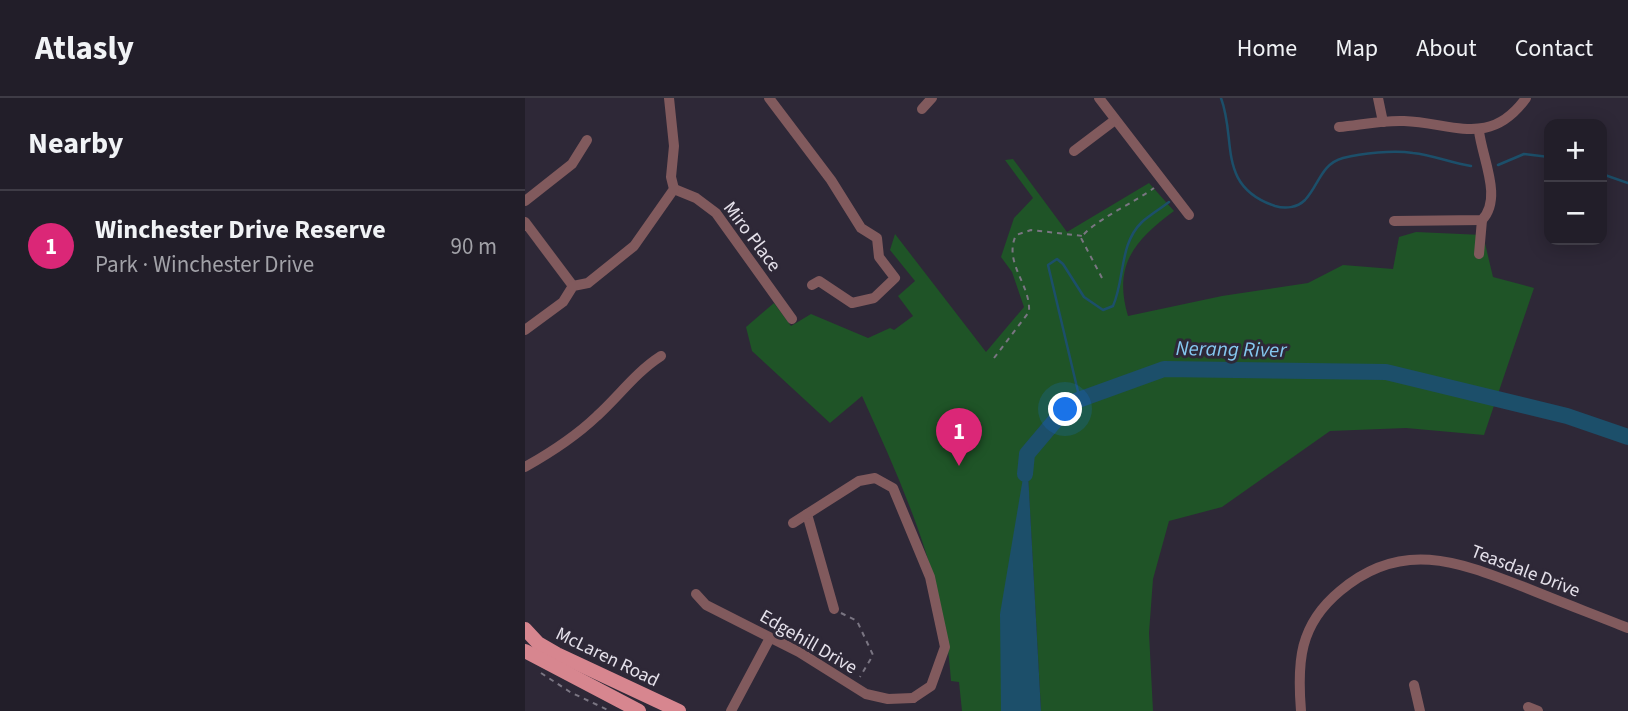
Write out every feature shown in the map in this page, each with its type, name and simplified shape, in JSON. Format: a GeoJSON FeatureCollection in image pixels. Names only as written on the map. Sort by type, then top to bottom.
{"type":"FeatureCollection","features":[{"type":"Feature","properties":{"kind":"main road","name":"McLaren Road"},"geometry":{"type":"LineString","coordinates":[[525,629],[538,643],[557,654],[679,711]]}},
{"type":"Feature","properties":{"kind":"main road","name":"McLaren Road"},"geometry":{"type":"LineString","coordinates":[[525,651],[639,711]]}},
{"type":"Feature","properties":{"kind":"street"},"geometry":{"type":"LineString","coordinates":[[525,330],[563,302],[573,286],[588,282],[627,253],[674,189],[671,177],[674,146],[669,98]]}},
{"type":"Feature","properties":{"kind":"street"},"geometry":{"type":"LineString","coordinates":[[769,98],[831,180],[862,228],[877,238],[879,257],[895,278],[874,298],[852,303],[819,281],[811,285]]}},
{"type":"Feature","properties":{"kind":"street"},"geometry":{"type":"LineString","coordinates":[[922,109],[932,98]]}},
{"type":"Feature","properties":{"kind":"street"},"geometry":{"type":"LineString","coordinates":[[1099,98],[1189,215]]}},
{"type":"Feature","properties":{"kind":"street"},"geometry":{"type":"LineString","coordinates":[[1378,98],[1383,122]]}},
{"type":"Feature","properties":{"kind":"street"},"geometry":{"type":"LineString","coordinates":[[1339,127],[1405,121],[1479,131],[1506,120],[1526,98]]}},
{"type":"Feature","properties":{"kind":"street"},"geometry":{"type":"LineString","coordinates":[[1074,151],[1115,120]]}},
{"type":"Feature","properties":{"kind":"street"},"geometry":{"type":"LineString","coordinates":[[1479,131],[1491,199],[1487,214],[1482,220],[1479,254]]}},
{"type":"Feature","properties":{"kind":"street"},"geometry":{"type":"LineString","coordinates":[[525,201],[572,164],[587,141]]}},
{"type":"Feature","properties":{"kind":"street","name":"Miro Place"},"geometry":{"type":"LineString","coordinates":[[674,189],[696,198],[716,214],[792,319]]}},
{"type":"Feature","properties":{"kind":"street"},"geometry":{"type":"LineString","coordinates":[[1394,221],[1482,220]]}},
{"type":"Feature","properties":{"kind":"street"},"geometry":{"type":"LineString","coordinates":[[525,222],[573,286]]}},
{"type":"Feature","properties":{"kind":"street"},"geometry":{"type":"LineString","coordinates":[[525,467],[596,418],[646,366],[661,356]]}},
{"type":"Feature","properties":{"kind":"street"},"geometry":{"type":"LineString","coordinates":[[793,523],[859,481],[875,478],[893,488],[930,577],[945,647],[930,685],[913,698],[913,711]]}},
{"type":"Feature","properties":{"kind":"street"},"geometry":{"type":"LineString","coordinates":[[807,514],[834,609]]}},
{"type":"Feature","properties":{"kind":"street","name":"Teasdale Drive"},"geometry":{"type":"LineString","coordinates":[[1301,711],[1299,679],[1311,621],[1361,574],[1398,560],[1429,558],[1462,563],[1628,628]]}},
{"type":"Feature","properties":{"kind":"street","name":"Edgehill Drive"},"geometry":{"type":"LineString","coordinates":[[696,594],[706,604],[866,694],[888,699],[913,698]]}},
{"type":"Feature","properties":{"kind":"street"},"geometry":{"type":"LineString","coordinates":[[731,711],[770,638]]}},
{"type":"Feature","properties":{"kind":"street"},"geometry":{"type":"LineString","coordinates":[[1414,685],[1420,711]]}},
{"type":"Feature","properties":{"kind":"path"},"geometry":{"type":"LineString","coordinates":[[1102,278],[1084,246],[1083,236],[1090,227],[1152,190],[1161,179]]}},
{"type":"Feature","properties":{"kind":"path"},"geometry":{"type":"LineString","coordinates":[[994,358],[1029,312],[1026,294],[1012,260],[1016,235],[1031,230],[1083,236]]}},
{"type":"Feature","properties":{"kind":"path"},"geometry":{"type":"LineString","coordinates":[[834,609],[857,621],[873,655],[854,687]]}},
{"type":"Feature","properties":{"kind":"path"},"geometry":{"type":"LineString","coordinates":[[539,672],[570,692],[610,711]]}},
{"type":"Feature","properties":{"kind":"green space"},"geometry":{"type":"Polygon","coordinates":[[[1013,159],[1067,232],[1149,183],[1174,211],[1148,233],[1130,256],[1123,282],[1128,316],[1222,296],[1308,283],[1343,265],[1393,269],[1399,237],[1416,232],[1483,235],[1493,277],[1534,288],[1484,435],[1406,428],[1330,431],[1222,507],[1169,521],[1153,579],[1149,633],[1153,711],[1041,711],[1027,458],[1001,711],[962,711],[959,682],[951,681],[940,606],[920,535],[862,396],[830,423],[752,351],[746,327],[774,303],[791,326],[811,314],[868,338],[890,328],[894,330],[913,316],[898,296],[915,281],[890,250],[895,234],[986,352],[1024,307],[1012,272],[1001,257],[1014,218],[1033,198],[1005,160],[1013,159]]]}},
{"type":"Feature","properties":{"kind":"water"},"geometry":{"type":"Polygon","coordinates":[[[1027,454],[1041,711],[1001,711],[1000,614],[1027,454]]]}},
{"type":"Feature","properties":{"kind":"waterway"},"geometry":{"type":"LineString","coordinates":[[1221,98],[1236,174],[1244,187],[1256,197],[1275,206],[1291,207],[1302,203],[1330,165],[1351,156],[1405,152],[1471,166]]}},
{"type":"Feature","properties":{"kind":"waterway"},"geometry":{"type":"LineString","coordinates":[[1498,165],[1524,154],[1544,156]]}},
{"type":"Feature","properties":{"kind":"waterway"},"geometry":{"type":"LineString","coordinates":[[1607,176],[1628,183]]}},
{"type":"Feature","properties":{"kind":"waterway"},"geometry":{"type":"LineString","coordinates":[[1080,400],[1048,265],[1057,259],[1084,297],[1103,310],[1113,306],[1129,241],[1142,222],[1169,202]]}},
{"type":"Feature","properties":{"kind":"waterway","name":"Nerang River"},"geometry":{"type":"LineString","coordinates":[[1025,474],[1027,454],[1070,403],[1164,369],[1386,372],[1567,416],[1628,437]]}},
{"type":"Feature","properties":{"kind":"place","name":"Winchester Drive Reserve"},"geometry":{"type":"Point","coordinates":[959,466]}}]}
